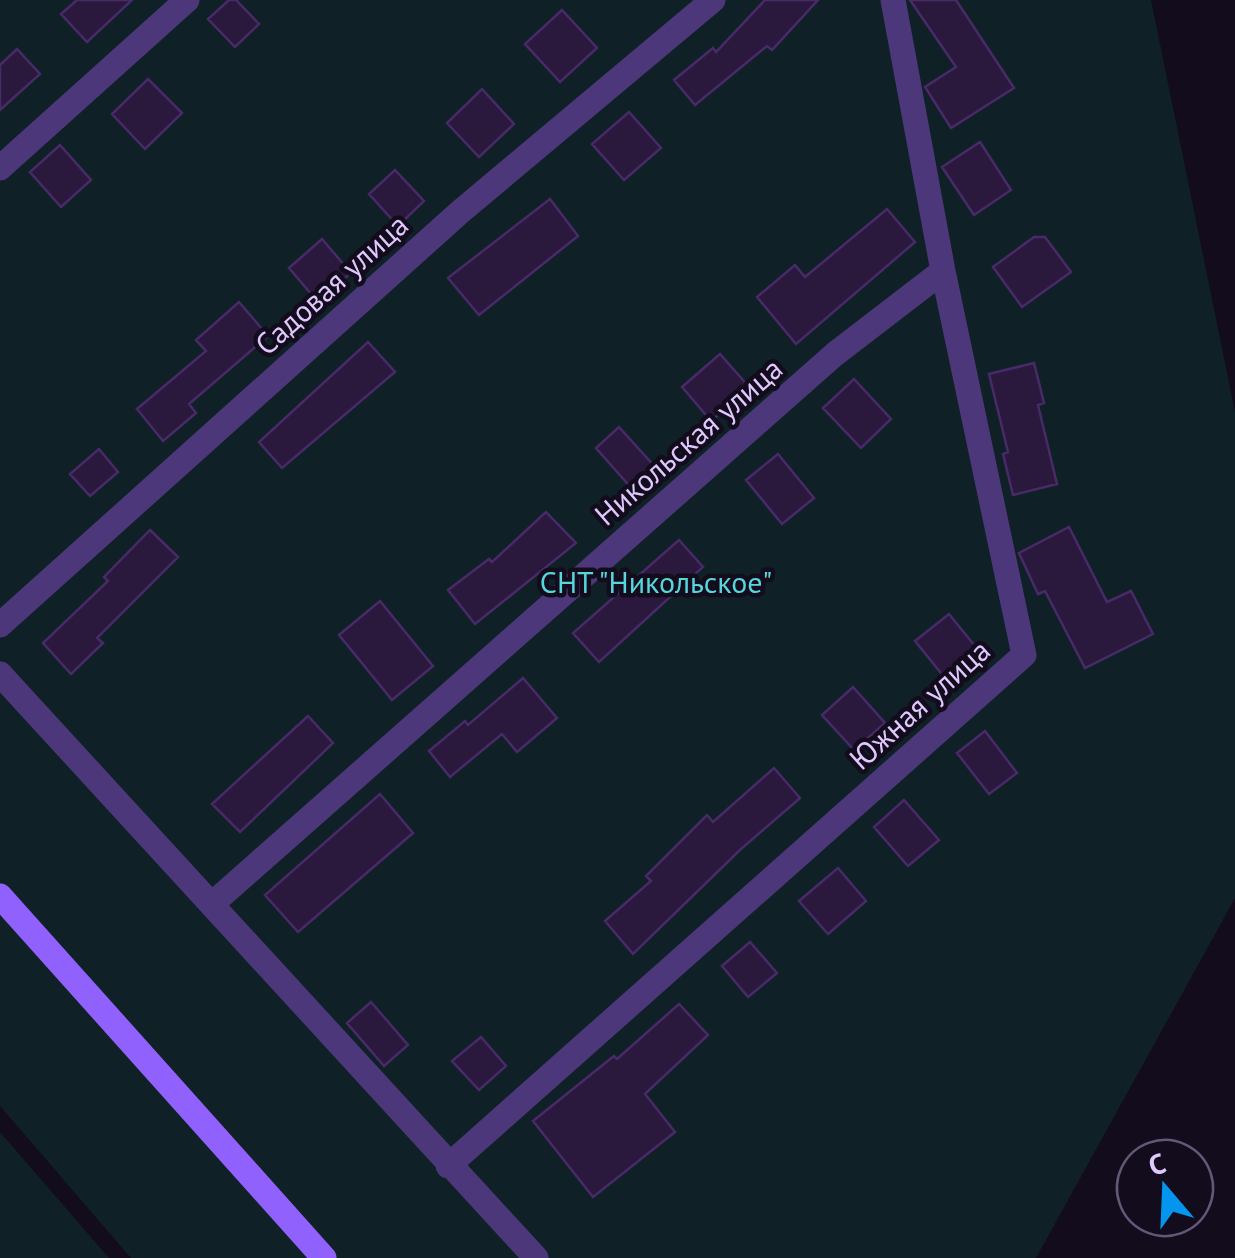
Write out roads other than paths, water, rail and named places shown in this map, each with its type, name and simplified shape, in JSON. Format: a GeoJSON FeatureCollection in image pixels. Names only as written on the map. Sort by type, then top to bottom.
{"type":"FeatureCollection","features":[{"type":"Feature","properties":{"kind":"street"},"geometry":{"type":"LineString","coordinates":[[0,168],[187,0]]}},
{"type":"Feature","properties":{"kind":"street","name":"Садовая улица"},"geometry":{"type":"LineString","coordinates":[[0,626],[460,212],[714,0]]}},
{"type":"Feature","properties":{"kind":"street","name":"Южная улица"},"geometry":{"type":"LineString","coordinates":[[448,1166],[1024,654],[943,272],[893,0]]}},
{"type":"Feature","properties":{"kind":"street","name":"Никольская улица"},"geometry":{"type":"LineString","coordinates":[[212,904],[836,354],[943,272]]}},
{"type":"Feature","properties":{"kind":"street"},"geometry":{"type":"LineString","coordinates":[[0,674],[536,1258]]}},
{"type":"Feature","properties":{"kind":"street"},"geometry":{"type":"LineString","coordinates":[[0,896],[324,1258]]}},
{"type":"Feature","properties":{"kind":"park label","name":"СНТ \"Никольское\""},"geometry":{"type":"Point","coordinates":[656,581]}}]}
